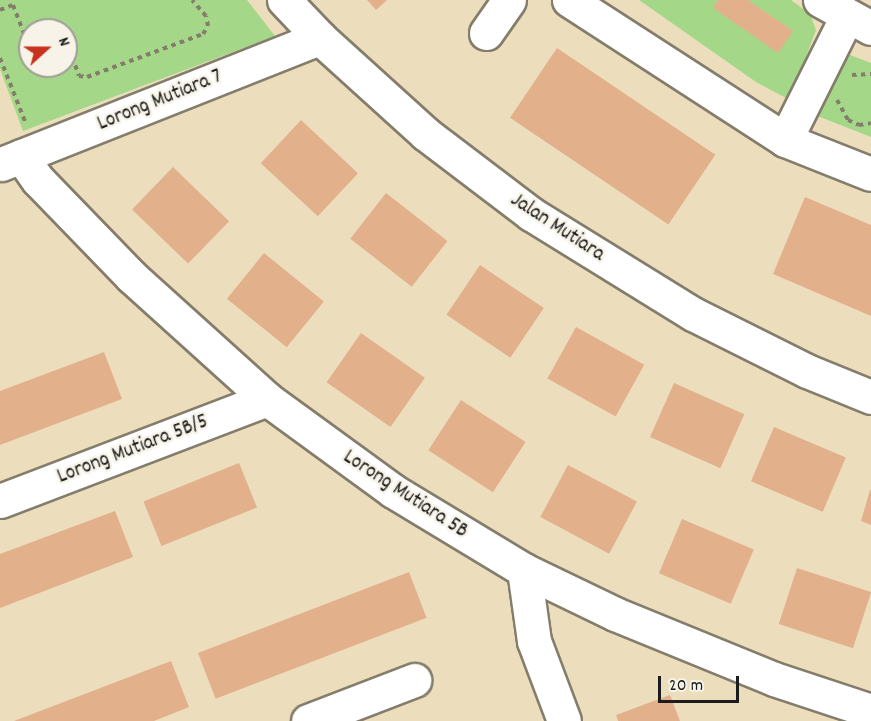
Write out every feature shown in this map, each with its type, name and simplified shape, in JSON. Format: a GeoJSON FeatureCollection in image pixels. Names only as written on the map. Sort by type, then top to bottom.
{"type":"FeatureCollection","features":[{"type":"Feature","properties":{"kind":"street","name":"Jalan Mutiara"},"geometry":{"type":"LineString","coordinates":[[284,0],[320,38],[426,134],[531,214],[693,314],[807,371],[871,397]]}},
{"type":"Feature","properties":{"kind":"street"},"geometry":{"type":"LineString","coordinates":[[486,33],[509,0]]}},
{"type":"Feature","properties":{"kind":"street"},"geometry":{"type":"LineString","coordinates":[[569,0],[785,140],[871,174]]}},
{"type":"Feature","properties":{"kind":"street"},"geometry":{"type":"LineString","coordinates":[[785,140],[846,15]]}},
{"type":"Feature","properties":{"kind":"street","name":"Lorong Mutiara 7"},"geometry":{"type":"LineString","coordinates":[[19,157],[320,38]]}},
{"type":"Feature","properties":{"kind":"street","name":"Lorong Mutiara 5B"},"geometry":{"type":"LineString","coordinates":[[19,157],[38,180],[132,277],[267,399],[393,491],[524,570],[615,614],[774,679],[871,711]]}},
{"type":"Feature","properties":{"kind":"street","name":"Lorong Mutiara 5B/5"},"geometry":{"type":"LineString","coordinates":[[0,501],[267,399]]}},
{"type":"Feature","properties":{"kind":"street"},"geometry":{"type":"LineString","coordinates":[[524,570],[534,641],[564,721]]}},
{"type":"Feature","properties":{"kind":"street"},"geometry":{"type":"LineString","coordinates":[[308,721],[414,680]]}},
{"type":"Feature","properties":{"kind":"path"},"geometry":{"type":"LineString","coordinates":[[78,73],[79,76],[87,77],[203,34],[208,26],[206,15],[192,0]]}},
{"type":"Feature","properties":{"kind":"path"},"geometry":{"type":"LineString","coordinates":[[0,10],[12,3],[18,18]]}},
{"type":"Feature","properties":{"kind":"path"},"geometry":{"type":"LineString","coordinates":[[0,58],[19,157]]}},
{"type":"Feature","properties":{"kind":"path"},"geometry":{"type":"LineString","coordinates":[[838,90],[841,112],[848,120],[859,124],[871,123]]}},
{"type":"Feature","properties":{"kind":"green space"},"geometry":{"type":"Polygon","coordinates":[[[0,0],[247,0],[275,36],[23,131],[0,69],[0,0]]]}},
{"type":"Feature","properties":{"kind":"green space"},"geometry":{"type":"Polygon","coordinates":[[[639,0],[791,0],[810,14],[816,30],[790,100],[756,82],[639,0]]]}},
{"type":"Feature","properties":{"kind":"green space"},"geometry":{"type":"Polygon","coordinates":[[[845,53],[871,63],[871,137],[815,115],[845,53]]]}},
{"type":"Feature","properties":{"kind":"building"},"geometry":{"type":"Polygon","coordinates":[[[367,0],[387,0],[376,10],[367,0]]]}},
{"type":"Feature","properties":{"kind":"building"},"geometry":{"type":"Polygon","coordinates":[[[718,0],[748,0],[793,31],[778,53],[713,8],[718,0]]]}},
{"type":"Feature","properties":{"kind":"building"},"geometry":{"type":"Polygon","coordinates":[[[557,48],[715,155],[668,224],[510,118],[557,48]]]}},
{"type":"Feature","properties":{"kind":"building"},"geometry":{"type":"Polygon","coordinates":[[[301,120],[358,173],[318,216],[261,163],[301,120]]]}},
{"type":"Feature","properties":{"kind":"building"},"geometry":{"type":"Polygon","coordinates":[[[173,167],[229,221],[188,264],[132,209],[173,167]]]}},
{"type":"Feature","properties":{"kind":"building"},"geometry":{"type":"Polygon","coordinates":[[[386,193],[447,241],[412,287],[350,239],[386,193]]]}},
{"type":"Feature","properties":{"kind":"building"},"geometry":{"type":"Polygon","coordinates":[[[805,197],[871,225],[871,316],[773,274],[805,197]]]}},
{"type":"Feature","properties":{"kind":"building"},"geometry":{"type":"Polygon","coordinates":[[[264,253],[324,301],[287,347],[227,299],[264,253]]]}},
{"type":"Feature","properties":{"kind":"building"},"geometry":{"type":"Polygon","coordinates":[[[480,265],[544,308],[510,358],[446,315],[480,265]]]}},
{"type":"Feature","properties":{"kind":"building"},"geometry":{"type":"Polygon","coordinates":[[[576,327],[644,365],[616,416],[547,379],[576,327]]]}},
{"type":"Feature","properties":{"kind":"building"},"geometry":{"type":"Polygon","coordinates":[[[361,333],[425,378],[390,427],[327,382],[361,333]]]}},
{"type":"Feature","properties":{"kind":"building"},"geometry":{"type":"Polygon","coordinates":[[[104,352],[122,399],[0,445],[0,391],[104,352]]]}},
{"type":"Feature","properties":{"kind":"building"},"geometry":{"type":"Polygon","coordinates":[[[674,383],[744,414],[720,468],[650,437],[674,383]]]}},
{"type":"Feature","properties":{"kind":"building"},"geometry":{"type":"Polygon","coordinates":[[[461,400],[526,442],[493,492],[428,450],[461,400]]]}},
{"type":"Feature","properties":{"kind":"building"},"geometry":{"type":"Polygon","coordinates":[[[774,427],[846,457],[823,512],[751,481],[774,427]]]}},
{"type":"Feature","properties":{"kind":"building"},"geometry":{"type":"Polygon","coordinates":[[[239,463],[257,508],[161,546],[144,502],[239,463]]]}},
{"type":"Feature","properties":{"kind":"building"},"geometry":{"type":"Polygon","coordinates":[[[568,465],[637,502],[609,554],[540,517],[568,465]]]}},
{"type":"Feature","properties":{"kind":"building"},"geometry":{"type":"Polygon","coordinates":[[[871,490],[871,525],[861,521],[871,490]]]}},
{"type":"Feature","properties":{"kind":"building"},"geometry":{"type":"Polygon","coordinates":[[[115,511],[133,557],[0,608],[0,554],[115,511]]]}},
{"type":"Feature","properties":{"kind":"building"},"geometry":{"type":"Polygon","coordinates":[[[682,519],[754,549],[731,604],[659,573],[682,519]]]}},
{"type":"Feature","properties":{"kind":"building"},"geometry":{"type":"Polygon","coordinates":[[[797,568],[871,592],[853,648],[779,624],[797,568]]]}},
{"type":"Feature","properties":{"kind":"building"},"geometry":{"type":"Polygon","coordinates":[[[409,572],[427,618],[216,699],[198,653],[409,572]]]}},
{"type":"Feature","properties":{"kind":"building"},"geometry":{"type":"Polygon","coordinates":[[[171,661],[189,707],[154,721],[14,721],[171,661]]]}},
{"type":"Feature","properties":{"kind":"building"},"geometry":{"type":"Polygon","coordinates":[[[670,695],[680,721],[618,721],[616,715],[670,695]]]}}]}
